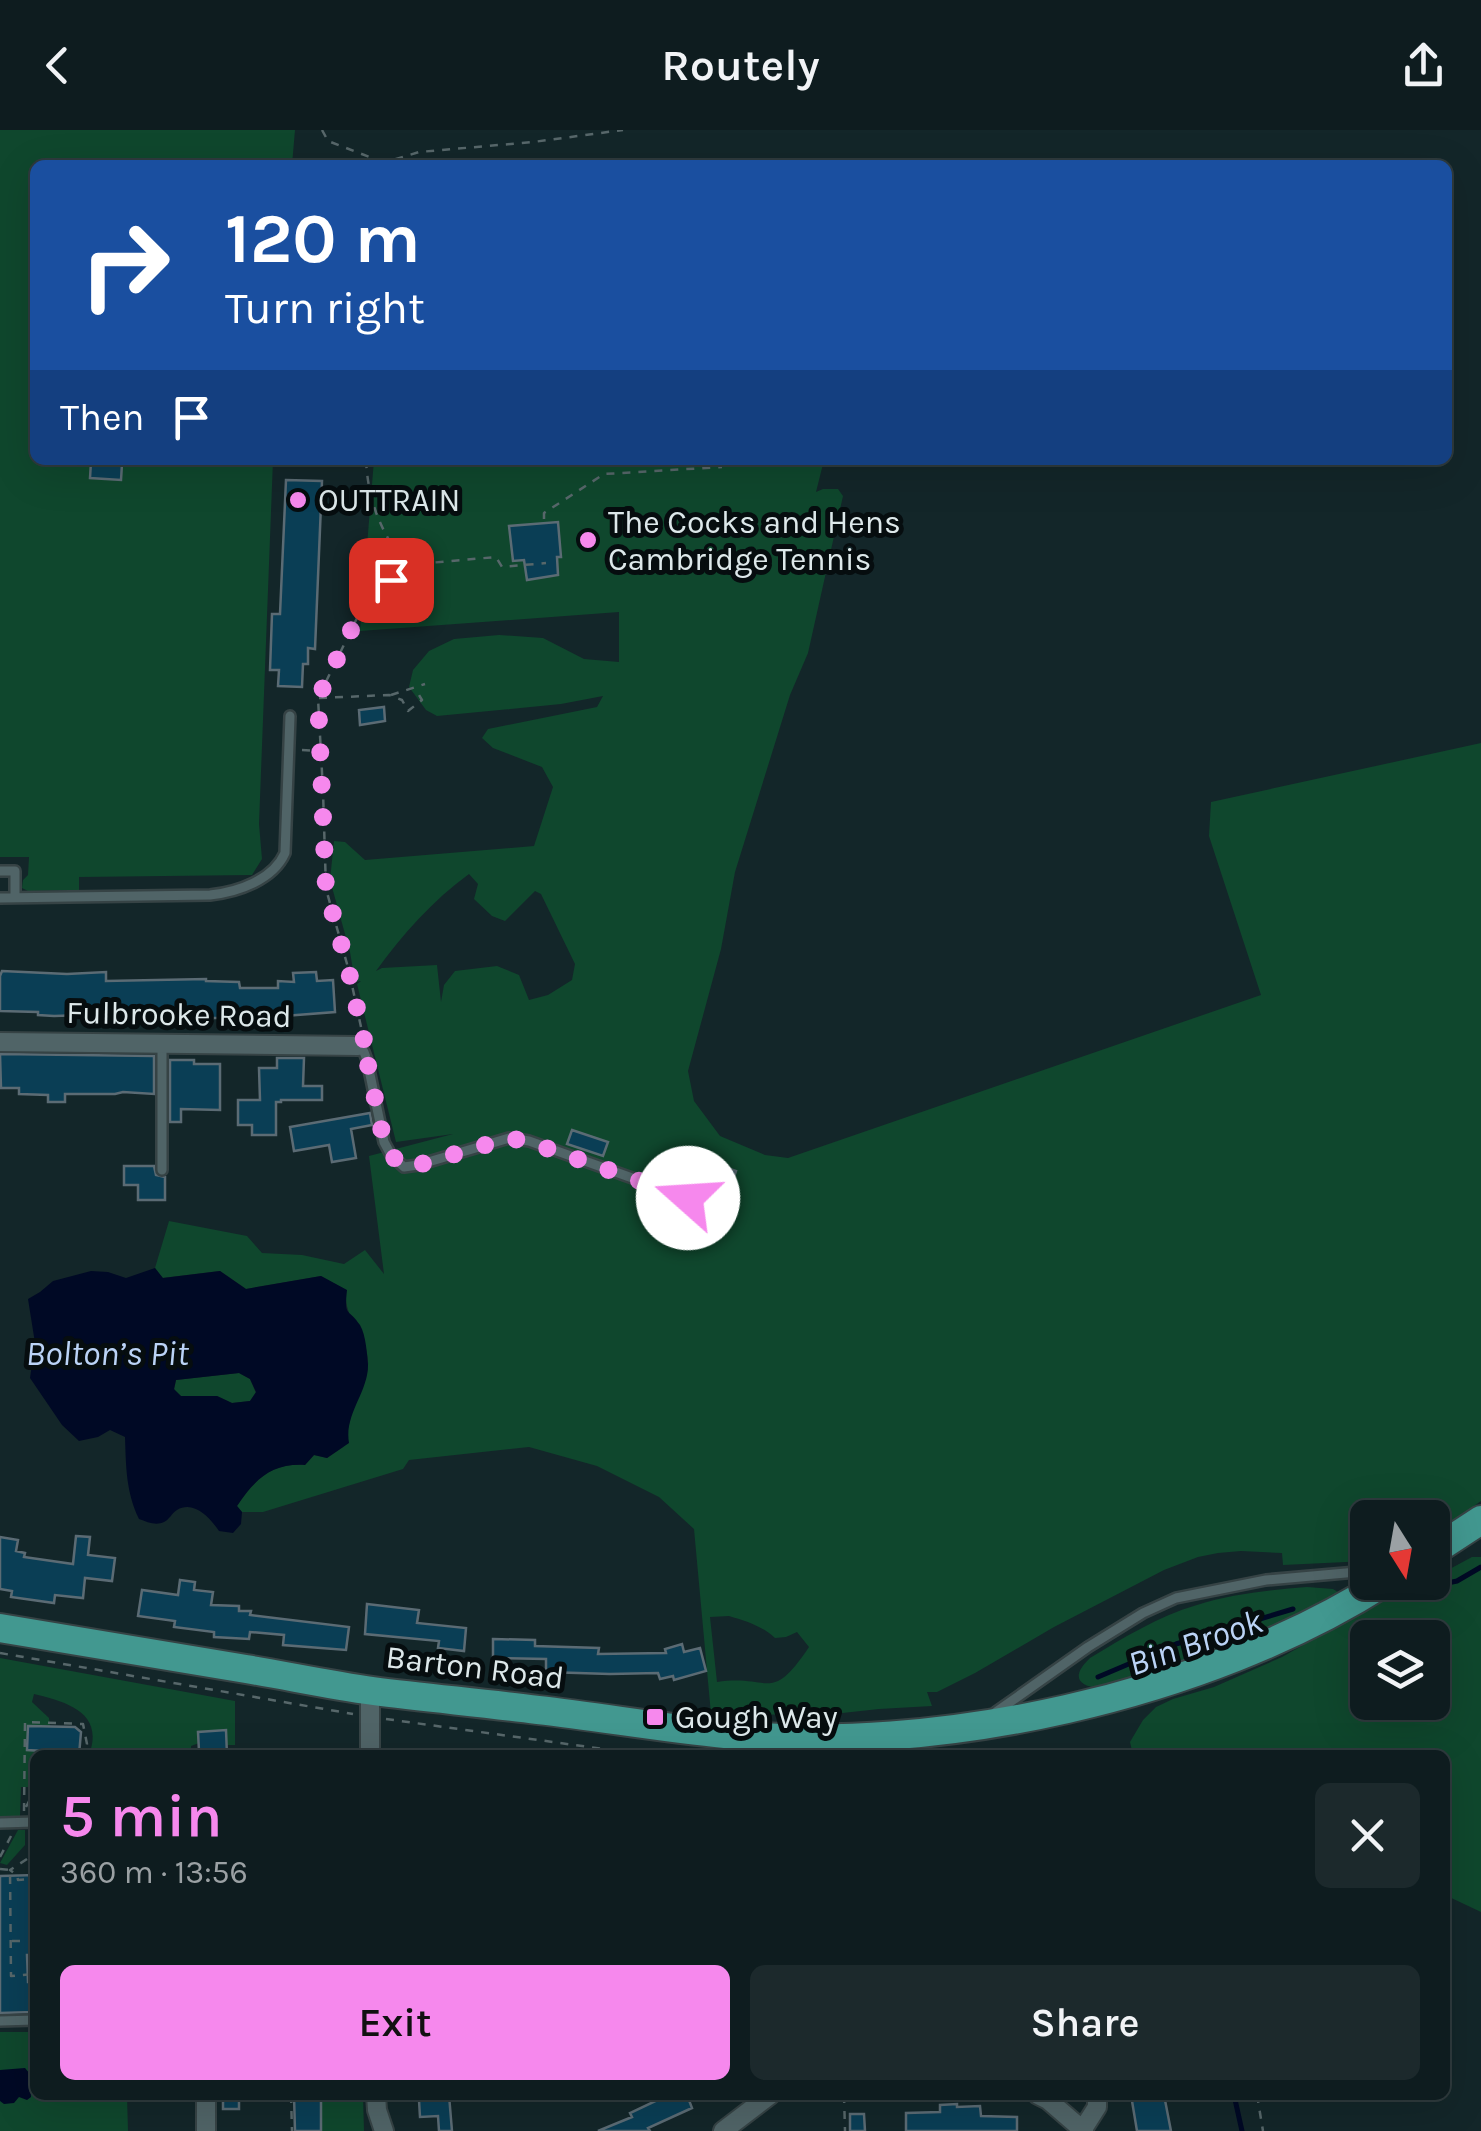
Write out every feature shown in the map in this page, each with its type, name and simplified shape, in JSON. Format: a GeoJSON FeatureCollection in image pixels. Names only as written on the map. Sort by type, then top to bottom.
{"type":"FeatureCollection","features":[{"type":"Feature","properties":{"kind":"main road"},"geometry":{"type":"LineString","coordinates":[[1450,1540],[1481,1520]]}},
{"type":"Feature","properties":{"kind":"main road","name":"Barton Road"},"geometry":{"type":"LineString","coordinates":[[0,1628],[370,1690],[727,1735],[877,1737],[978,1726],[1054,1712],[1197,1672],[1284,1637],[1356,1600]]}},
{"type":"Feature","properties":{"kind":"street","name":"Fulbrooke Road"},"geometry":{"type":"LineString","coordinates":[[0,1042],[358,1046]]}},
{"type":"Feature","properties":{"kind":"street"},"geometry":{"type":"LineString","coordinates":[[370,1690],[370,1750]]}},
{"type":"Feature","properties":{"kind":"street"},"geometry":{"type":"LineString","coordinates":[[200,2100],[206,2131]]}},
{"type":"Feature","properties":{"kind":"street"},"geometry":{"type":"LineString","coordinates":[[376,2100],[384,2131]]}},
{"type":"Feature","properties":{"kind":"street"},"geometry":{"type":"LineString","coordinates":[[723,2131],[763,2100]]}},
{"type":"Feature","properties":{"kind":"street"},"geometry":{"type":"LineString","coordinates":[[1048,2100],[1083,2130],[1097,2107],[1096,2100]]}},
{"type":"Feature","properties":{"kind":"lane"},"geometry":{"type":"LineString","coordinates":[[0,898],[210,895],[236,890],[267,875],[285,853],[290,716]]}},
{"type":"Feature","properties":{"kind":"lane"},"geometry":{"type":"LineString","coordinates":[[0,871],[15,871],[15,898]]}},
{"type":"Feature","properties":{"kind":"lane"},"geometry":{"type":"LineString","coordinates":[[162,1044],[162,1170]]}},
{"type":"Feature","properties":{"kind":"lane"},"geometry":{"type":"LineString","coordinates":[[358,1046],[367,1060],[384,1142],[404,1167],[509,1138],[688,1198]]}},
{"type":"Feature","properties":{"kind":"lane"},"geometry":{"type":"LineString","coordinates":[[978,1726],[1088,1647],[1176,1598],[1266,1580],[1350,1573]]}},
{"type":"Feature","properties":{"kind":"lane"},"geometry":{"type":"LineString","coordinates":[[0,1822],[30,1822]]}},
{"type":"Feature","properties":{"kind":"lane"},"geometry":{"type":"LineString","coordinates":[[0,2020],[30,2020]]}},
{"type":"Feature","properties":{"kind":"path"},"geometry":{"type":"LineString","coordinates":[[322,130],[328,141],[375,160]]}},
{"type":"Feature","properties":{"kind":"path"},"geometry":{"type":"LineString","coordinates":[[393,160],[420,152],[623,130]]}},
{"type":"Feature","properties":{"kind":"path"},"geometry":{"type":"LineString","coordinates":[[366,465],[369,493],[388,542],[406,565]]}},
{"type":"Feature","properties":{"kind":"path"},"geometry":{"type":"LineString","coordinates":[[544,520],[544,512],[604,474],[722,467]]}},
{"type":"Feature","properties":{"kind":"path"},"geometry":{"type":"LineString","coordinates":[[358,1046],[364,1040],[326,889],[318,698],[358,616],[406,565],[496,557],[502,567],[546,564]]}},
{"type":"Feature","properties":{"kind":"path"},"geometry":{"type":"LineString","coordinates":[[318,698],[389,695],[425,684]]}},
{"type":"Feature","properties":{"kind":"path"},"geometry":{"type":"LineString","coordinates":[[389,695],[402,700],[408,710],[422,700],[416,690]]}},
{"type":"Feature","properties":{"kind":"path"},"geometry":{"type":"LineString","coordinates":[[289,750],[321,752]]}},
{"type":"Feature","properties":{"kind":"path"},"geometry":{"type":"LineString","coordinates":[[24,1812],[26,1722],[83,1724],[85,1750]]}},
{"type":"Feature","properties":{"kind":"path"},"geometry":{"type":"LineString","coordinates":[[10,1870],[27,1859]]}},
{"type":"Feature","properties":{"kind":"path"},"geometry":{"type":"LineString","coordinates":[[0,1869],[17,1874],[18,1880],[30,1879]]}},
{"type":"Feature","properties":{"kind":"path"},"geometry":{"type":"LineString","coordinates":[[10,1870],[11,1976],[30,1976]]}},
{"type":"Feature","properties":{"kind":"path"},"geometry":{"type":"LineString","coordinates":[[11,1941],[30,1941]]}},
{"type":"Feature","properties":{"kind":"path"},"geometry":{"type":"LineString","coordinates":[[291,2100],[292,2131]]}},
{"type":"Feature","properties":{"kind":"path"},"geometry":{"type":"LineString","coordinates":[[844,2100],[845,2131]]}},
{"type":"Feature","properties":{"kind":"path"},"geometry":{"type":"LineString","coordinates":[[1258,2100],[1263,2131]]}},
{"type":"Feature","properties":{"kind":"green space"},"geometry":{"type":"Polygon","coordinates":[[[0,130],[295,130],[292,160],[30,160],[30,465],[273,465],[259,824],[262,859],[252,875],[79,877],[79,890],[28,891],[22,888],[29,857],[0,857],[0,130]]]}},
{"type":"Feature","properties":{"kind":"green space"},"geometry":{"type":"Polygon","coordinates":[[[374,465],[823,465],[816,492],[838,489],[843,496],[808,653],[790,695],[735,872],[721,949],[688,1071],[694,1101],[720,1136],[765,1155],[788,1158],[1261,995],[1209,836],[1211,802],[1481,743],[1481,1501],[1450,1523],[1450,1500],[1350,1500],[1350,1562],[1283,1565],[1282,1553],[1241,1551],[1198,1557],[1164,1570],[937,1692],[927,1692],[932,1706],[824,1715],[711,1714],[694,1529],[659,1497],[597,1466],[529,1447],[409,1460],[403,1469],[263,1512],[242,1512],[237,1506],[265,1475],[283,1467],[305,1465],[314,1455],[327,1458],[343,1447],[367,1374],[366,1349],[350,1314],[346,1290],[321,1276],[246,1289],[220,1271],[162,1278],[155,1268],[169,1221],[247,1236],[262,1253],[302,1255],[344,1264],[365,1250],[384,1274],[369,1156],[453,1134],[396,1142],[357,984],[361,981],[355,982],[330,880],[334,841],[345,842],[365,860],[534,846],[553,787],[542,767],[493,748],[482,738],[488,729],[597,707],[603,696],[437,716],[426,710],[409,687],[413,670],[429,651],[454,639],[499,635],[543,638],[584,659],[619,662],[619,612],[360,631],[374,465]],[[469,874],[419,919],[376,971],[437,965],[441,1002],[444,985],[455,971],[497,966],[519,975],[529,1000],[548,995],[572,980],[575,964],[541,894],[535,891],[505,921],[492,916],[474,899],[478,884],[469,874]],[[729,1616],[710,1617],[717,1682],[777,1681],[786,1676],[809,1647],[797,1632],[775,1638],[759,1627],[729,1616]]]}},
{"type":"Feature","properties":{"kind":"green space"},"geometry":{"type":"Polygon","coordinates":[[[239,1373],[250,1379],[256,1393],[250,1401],[232,1403],[217,1396],[181,1396],[174,1390],[176,1380],[239,1373]]]}},
{"type":"Feature","properties":{"kind":"green space"},"geometry":{"type":"Polygon","coordinates":[[[1472,1557],[1481,1557],[1481,1912],[1450,1897],[1450,1750],[1132,1750],[1130,1742],[1156,1707],[1282,1657],[1383,1600],[1450,1600],[1450,1569],[1472,1557]]]}},
{"type":"Feature","properties":{"kind":"green space"},"geometry":{"type":"Polygon","coordinates":[[[1307,1587],[1333,1589],[1341,1594],[1223,1653],[1099,1688],[1085,1685],[1079,1679],[1090,1658],[1169,1615],[1224,1598],[1307,1587]]]}},
{"type":"Feature","properties":{"kind":"green space"},"geometry":{"type":"Polygon","coordinates":[[[0,1658],[235,1701],[235,1745],[226,1745],[225,1730],[199,1731],[199,1743],[191,1746],[191,1750],[90,1750],[92,1728],[80,1711],[34,1694],[32,1702],[49,1718],[50,1726],[28,1727],[43,1750],[30,1750],[30,1787],[21,1787],[20,1816],[0,1817],[0,1658]]]}},
{"type":"Feature","properties":{"kind":"green space"},"geometry":{"type":"Polygon","coordinates":[[[18,1830],[25,1830],[25,1845],[7,1865],[0,1863],[18,1830]]]}},
{"type":"Feature","properties":{"kind":"green space"},"geometry":{"type":"Polygon","coordinates":[[[0,2032],[30,2032],[30,2100],[127,2100],[128,2131],[0,2131],[0,2032]]]}},
{"type":"Feature","properties":{"kind":"green space"},"geometry":{"type":"Polygon","coordinates":[[[321,2100],[363,2100],[364,2131],[321,2131],[321,2100]]]}},
{"type":"Feature","properties":{"kind":"water","name":"Bolton’s Pit"},"geometry":{"type":"Polygon","coordinates":[[[155,1268],[163,1278],[220,1271],[246,1289],[321,1276],[347,1290],[347,1309],[362,1329],[368,1365],[350,1423],[349,1443],[327,1458],[314,1455],[305,1465],[283,1467],[265,1475],[237,1506],[242,1512],[241,1524],[233,1533],[219,1531],[206,1516],[189,1507],[177,1510],[161,1523],[139,1519],[129,1489],[125,1437],[110,1430],[79,1441],[62,1425],[30,1378],[35,1343],[28,1299],[53,1281],[91,1271],[126,1278],[155,1268]],[[239,1373],[176,1380],[174,1389],[181,1396],[217,1396],[232,1403],[250,1401],[256,1392],[250,1379],[239,1373]]]}},
{"type":"Feature","properties":{"kind":"water"},"geometry":{"type":"Polygon","coordinates":[[[25,2068],[30,2074],[30,2098],[19,2097],[14,2103],[0,2101],[0,2070],[25,2068]]]}},
{"type":"Feature","properties":{"kind":"building"},"geometry":{"type":"Polygon","coordinates":[[[91,465],[122,465],[121,480],[90,478],[91,465]]]}},
{"type":"Feature","properties":{"kind":"building"},"geometry":{"type":"Polygon","coordinates":[[[286,480],[322,481],[315,649],[308,648],[302,687],[278,686],[279,670],[270,670],[272,614],[280,614],[286,480]]]}},
{"type":"Feature","properties":{"kind":"building"},"geometry":{"type":"Polygon","coordinates":[[[558,522],[558,575],[527,580],[524,560],[513,561],[509,526],[558,522]]]}},
{"type":"Feature","properties":{"kind":"building"},"geometry":{"type":"Polygon","coordinates":[[[384,707],[385,721],[360,725],[359,710],[384,707]]]}},
{"type":"Feature","properties":{"kind":"building"},"geometry":{"type":"Polygon","coordinates":[[[2,971],[106,972],[106,981],[206,979],[239,982],[240,988],[278,988],[278,981],[294,982],[293,973],[316,972],[317,981],[333,980],[335,1012],[209,1018],[54,1016],[0,1011],[2,971]]]}},
{"type":"Feature","properties":{"kind":"building"},"geometry":{"type":"Polygon","coordinates":[[[0,1054],[154,1056],[154,1094],[65,1094],[65,1102],[48,1102],[48,1095],[19,1094],[19,1088],[1,1088],[0,1054]]]}},
{"type":"Feature","properties":{"kind":"building"},"geometry":{"type":"Polygon","coordinates":[[[277,1058],[304,1058],[303,1086],[322,1086],[322,1100],[276,1102],[276,1135],[252,1135],[252,1125],[238,1125],[238,1100],[260,1100],[259,1068],[277,1068],[277,1058]]]}},
{"type":"Feature","properties":{"kind":"building"},"geometry":{"type":"Polygon","coordinates":[[[170,1060],[220,1064],[220,1110],[181,1109],[181,1122],[170,1122],[170,1060]]]}},
{"type":"Feature","properties":{"kind":"building"},"geometry":{"type":"Polygon","coordinates":[[[370,1113],[372,1125],[351,1129],[356,1158],[332,1162],[329,1145],[294,1151],[290,1127],[370,1113]]]}},
{"type":"Feature","properties":{"kind":"building"},"geometry":{"type":"Polygon","coordinates":[[[572,1130],[608,1142],[603,1156],[567,1144],[572,1130]]]}},
{"type":"Feature","properties":{"kind":"building"},"geometry":{"type":"Polygon","coordinates":[[[699,1163],[736,1171],[718,1225],[698,1218],[707,1191],[691,1186],[699,1163]]]}},
{"type":"Feature","properties":{"kind":"building"},"geometry":{"type":"Polygon","coordinates":[[[124,1166],[154,1166],[156,1175],[165,1177],[165,1200],[138,1200],[138,1185],[124,1185],[124,1166]]]}},
{"type":"Feature","properties":{"kind":"building"},"geometry":{"type":"Polygon","coordinates":[[[76,1536],[90,1537],[88,1555],[115,1558],[112,1581],[85,1578],[83,1598],[55,1595],[54,1603],[11,1597],[12,1591],[0,1589],[0,1537],[18,1540],[16,1551],[25,1553],[24,1557],[73,1564],[76,1536]]]}},
{"type":"Feature","properties":{"kind":"building"},"geometry":{"type":"Polygon","coordinates":[[[180,1580],[195,1582],[194,1590],[213,1592],[211,1605],[239,1606],[239,1611],[251,1611],[250,1615],[349,1627],[346,1650],[283,1645],[284,1635],[250,1632],[249,1639],[214,1637],[214,1632],[174,1627],[175,1621],[138,1616],[142,1590],[178,1595],[180,1580]]]}},
{"type":"Feature","properties":{"kind":"building"},"geometry":{"type":"Polygon","coordinates":[[[367,1604],[419,1610],[417,1623],[466,1628],[464,1651],[438,1648],[439,1641],[365,1634],[367,1604]]]}},
{"type":"Feature","properties":{"kind":"building"},"geometry":{"type":"Polygon","coordinates":[[[493,1639],[535,1640],[535,1646],[599,1648],[598,1654],[666,1653],[665,1649],[682,1644],[684,1652],[700,1648],[706,1671],[674,1680],[673,1676],[660,1679],[658,1673],[546,1672],[546,1659],[493,1658],[493,1639]]]}},
{"type":"Feature","properties":{"kind":"building"},"geometry":{"type":"Polygon","coordinates":[[[28,1726],[75,1727],[81,1732],[79,1750],[27,1750],[28,1726]]]}},
{"type":"Feature","properties":{"kind":"building"},"geometry":{"type":"Polygon","coordinates":[[[226,1730],[227,1750],[199,1750],[198,1732],[226,1730]]]}},
{"type":"Feature","properties":{"kind":"building"},"geometry":{"type":"Polygon","coordinates":[[[30,1875],[30,2012],[0,2013],[0,1876],[30,1875]]]}},
{"type":"Feature","properties":{"kind":"building"},"geometry":{"type":"Polygon","coordinates":[[[223,2100],[239,2100],[239,2109],[223,2109],[223,2100]]]}},
{"type":"Feature","properties":{"kind":"building"},"geometry":{"type":"Polygon","coordinates":[[[294,2100],[321,2100],[321,2131],[295,2131],[294,2100]]]}},
{"type":"Feature","properties":{"kind":"building"},"geometry":{"type":"Polygon","coordinates":[[[419,2100],[449,2100],[452,2131],[439,2131],[438,2116],[420,2117],[419,2100]]]}},
{"type":"Feature","properties":{"kind":"building"},"geometry":{"type":"Polygon","coordinates":[[[657,2100],[689,2100],[692,2108],[648,2128],[650,2131],[598,2131],[632,2117],[630,2113],[657,2100]]]}},
{"type":"Feature","properties":{"kind":"building"},"geometry":{"type":"Polygon","coordinates":[[[1132,2100],[1165,2100],[1171,2131],[1137,2131],[1132,2100]]]}},
{"type":"Feature","properties":{"kind":"building"},"geometry":{"type":"Polygon","coordinates":[[[940,2105],[980,2106],[981,2116],[1017,2117],[1017,2131],[906,2131],[906,2113],[940,2112],[940,2105]]]}},
{"type":"Feature","properties":{"kind":"building"},"geometry":{"type":"Polygon","coordinates":[[[850,2114],[864,2114],[865,2131],[850,2131],[850,2114]]]}},
{"type":"Feature","properties":{"kind":"waterway","name":"Bin Brook"},"geometry":{"type":"LineString","coordinates":[[1450,1582],[1481,1567]]}},
{"type":"Feature","properties":{"kind":"waterway","name":"Bin Brook"},"geometry":{"type":"LineString","coordinates":[[1098,1677],[1176,1644],[1293,1609]]}},
{"type":"Feature","properties":{"kind":"waterway"},"geometry":{"type":"LineString","coordinates":[[1235,2100],[1242,2131]]}},
{"type":"Feature","properties":{"kind":"place","name":"OUTTRAIN"},"geometry":{"type":"Point","coordinates":[298,500]}},
{"type":"Feature","properties":{"kind":"place","name":"The Cocks and Hens Cambridge Tennis"},"geometry":{"type":"Point","coordinates":[588,540]}},
{"type":"Feature","properties":{"kind":"place","name":"Gough Way"},"geometry":{"type":"Point","coordinates":[655,1717]}},
{"type":"Feature","properties":{"kind":"route"},"geometry":{"type":"LineString","coordinates":[[391,580],[358,616],[318,698],[326,889],[364,1040],[358,1046],[367,1060],[384,1142],[404,1167],[509,1138],[688,1198]]}}]}
